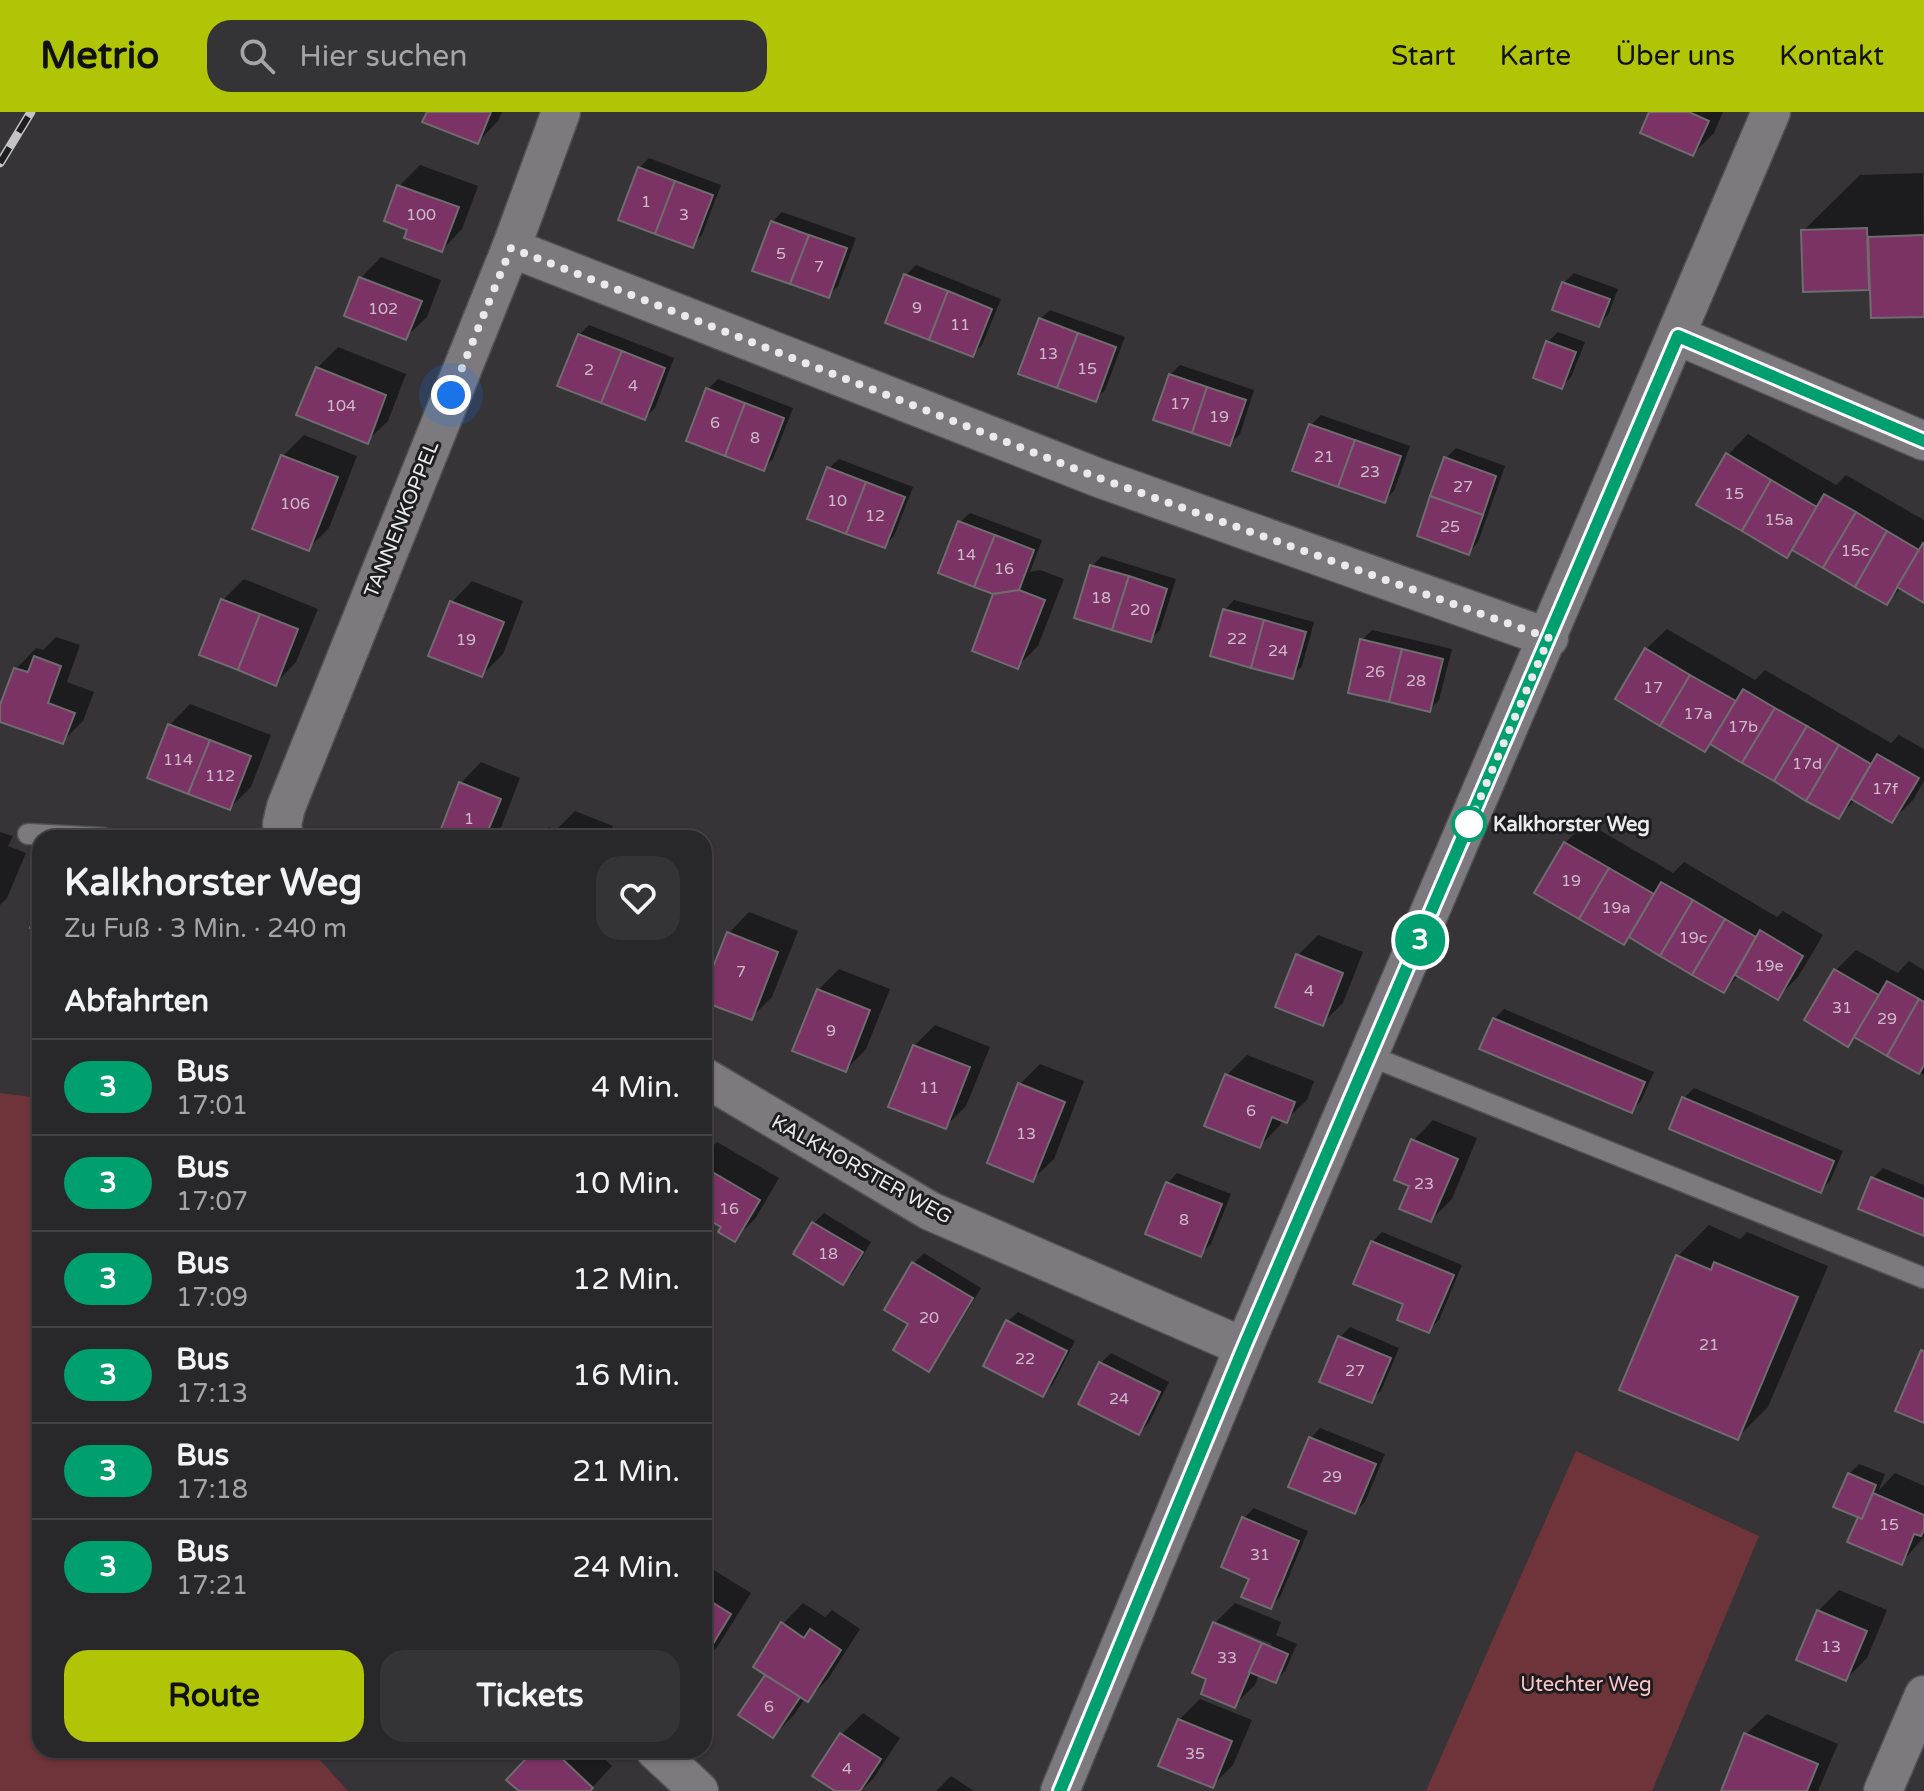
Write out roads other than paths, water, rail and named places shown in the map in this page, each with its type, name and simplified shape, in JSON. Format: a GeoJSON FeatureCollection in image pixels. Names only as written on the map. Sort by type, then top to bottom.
{"type":"FeatureCollection","features":[{"type":"Feature","properties":{"kind":"street","name":"TANNENKOPPEL"},"geometry":{"type":"LineString","coordinates":[[282,830],[286,807],[511,248],[561,112]]}},
{"type":"Feature","properties":{"kind":"street"},"geometry":{"type":"LineString","coordinates":[[1060,1791],[1244,1347],[1771,112]]}},
{"type":"Feature","properties":{"kind":"street"},"geometry":{"type":"LineString","coordinates":[[511,248],[1099,478],[1549,638]]}},
{"type":"Feature","properties":{"kind":"street"},"geometry":{"type":"LineString","coordinates":[[1678,336],[1924,441]]}},
{"type":"Feature","properties":{"kind":"street","name":"KALKHORSTER WEG"},"geometry":{"type":"LineString","coordinates":[[712,1082],[930,1211],[1244,1347]]}},
{"type":"Feature","properties":{"kind":"street"},"geometry":{"type":"LineString","coordinates":[[1883,1791],[1924,1695]]}},
{"type":"Feature","properties":{"kind":"street"},"geometry":{"type":"LineString","coordinates":[[664,1758],[699,1791]]}},
{"type":"Feature","properties":{"kind":"lane"},"geometry":{"type":"LineString","coordinates":[[28,834],[32,834]]}},
{"type":"Feature","properties":{"kind":"lane"},"geometry":{"type":"LineString","coordinates":[[1370,1056],[1924,1278]]}},
{"type":"Feature","properties":{"kind":"railway"},"geometry":{"type":"LineString","coordinates":[[0,163],[31,112]]}},
{"type":"Feature","properties":{"kind":"place","name":"Kalkhorster Weg"},"geometry":{"type":"Point","coordinates":[1469,824]}},
{"type":"Feature","properties":{"kind":"park label","name":"Utechter Weg"},"geometry":{"type":"Point","coordinates":[1586,1684]}}]}
